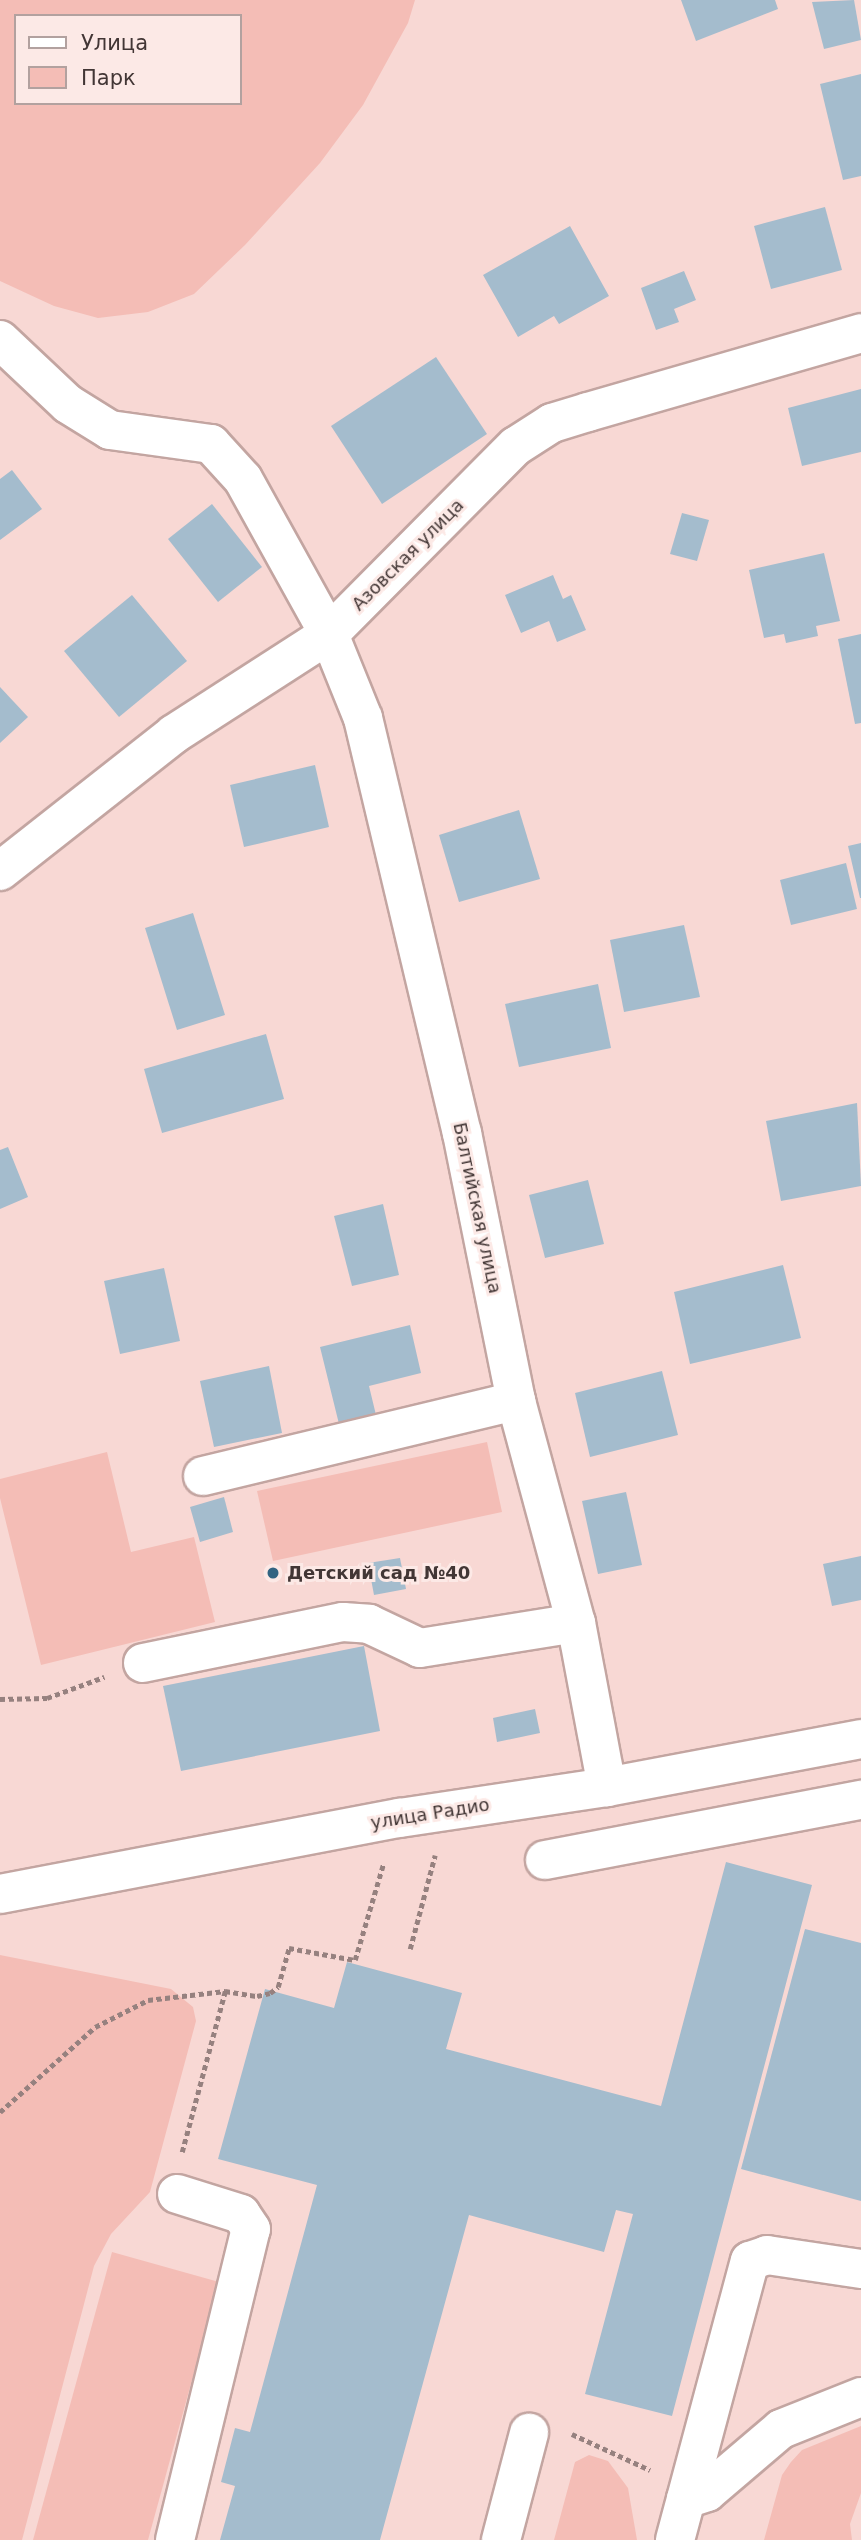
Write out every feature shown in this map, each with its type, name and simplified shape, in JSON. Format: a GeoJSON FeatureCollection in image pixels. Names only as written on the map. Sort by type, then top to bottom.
{"type":"FeatureCollection","features":[{"type":"Feature","properties":{"kind":"main road","name":"Азовская улица"},"geometry":{"type":"LineString","coordinates":[[0,871],[174,734],[329,634],[516,446],[552,423],[861,333]]}},
{"type":"Feature","properties":{"kind":"main road","name":"Балтийская улица"},"geometry":{"type":"LineString","coordinates":[[0,341],[68,404],[110,430],[211,444],[243,479],[329,634],[366,731],[462,1133],[516,1401],[576,1623],[607,1787]]}},
{"type":"Feature","properties":{"kind":"main road"},"geometry":{"type":"LineString","coordinates":[[203,1476],[516,1401]]}},
{"type":"Feature","properties":{"kind":"main road"},"geometry":{"type":"LineString","coordinates":[[142,1663],[343,1622],[369,1624],[420,1648],[576,1623]]}},
{"type":"Feature","properties":{"kind":"main road","name":"улица Радио"},"geometry":{"type":"LineString","coordinates":[[0,1894],[400,1818],[607,1787],[861,1740]]}},
{"type":"Feature","properties":{"kind":"main road"},"geometry":{"type":"LineString","coordinates":[[545,1860],[861,1800]]}},
{"type":"Feature","properties":{"kind":"main road"},"geometry":{"type":"LineString","coordinates":[[175,2540],[251,2229],[241,2214],[177,2194]]}},
{"type":"Feature","properties":{"kind":"main road"},"geometry":{"type":"LineString","coordinates":[[675,2540],[750,2262],[767,2255],[861,2269]]}},
{"type":"Feature","properties":{"kind":"main road"},"geometry":{"type":"LineString","coordinates":[[687,2493],[707,2492],[781,2429],[861,2397]]}},
{"type":"Feature","properties":{"kind":"main road"},"geometry":{"type":"LineString","coordinates":[[501,2540],[529,2433]]}},
{"type":"Feature","properties":{"kind":"path"},"geometry":{"type":"LineString","coordinates":[[0,1699],[47,1698],[142,1663]]}},
{"type":"Feature","properties":{"kind":"path"},"geometry":{"type":"LineString","coordinates":[[410,1949],[437,1847]]}},
{"type":"Feature","properties":{"kind":"path"},"geometry":{"type":"LineString","coordinates":[[0,2112],[95,2027],[148,2000],[225,1991],[257,1996],[270,1993],[278,1987],[289,1948],[355,1961],[385,1858]]}},
{"type":"Feature","properties":{"kind":"path"},"geometry":{"type":"LineString","coordinates":[[177,2194],[173,2186],[225,1991]]}},
{"type":"Feature","properties":{"kind":"path"},"geometry":{"type":"LineString","coordinates":[[529,2433],[538,2427],[552,2428],[594,2441],[687,2493]]}},
{"type":"Feature","properties":{"kind":"green space"},"geometry":{"type":"Polygon","coordinates":[[[0,0],[415,0],[408,23],[363,105],[320,163],[245,245],[194,294],[148,312],[98,318],[54,306],[0,281],[0,0]]]}},
{"type":"Feature","properties":{"kind":"green space"},"geometry":{"type":"Polygon","coordinates":[[[487,1442],[502,1512],[273,1561],[257,1491],[487,1442]]]}},
{"type":"Feature","properties":{"kind":"green space"},"geometry":{"type":"Polygon","coordinates":[[[107,1452],[131,1552],[194,1537],[215,1622],[41,1665],[0,1498],[0,1479],[107,1452]]]}},
{"type":"Feature","properties":{"kind":"green space"},"geometry":{"type":"Polygon","coordinates":[[[0,1955],[171,1989],[193,2007],[196,2021],[150,2192],[111,2234],[94,2266],[22,2540],[0,2540],[0,1955]]]}},
{"type":"Feature","properties":{"kind":"green space"},"geometry":{"type":"Polygon","coordinates":[[[112,2252],[219,2282],[148,2540],[33,2540],[112,2252]]]}},
{"type":"Feature","properties":{"kind":"green space"},"geometry":{"type":"Polygon","coordinates":[[[861,2426],[861,2493],[850,2524],[852,2540],[764,2540],[782,2475],[791,2462],[802,2450],[861,2426]]]}},
{"type":"Feature","properties":{"kind":"green space"},"geometry":{"type":"Polygon","coordinates":[[[589,2455],[608,2461],[628,2488],[637,2540],[554,2540],[575,2462],[589,2455]]]}},
{"type":"Feature","properties":{"kind":"building"},"geometry":{"type":"Polygon","coordinates":[[[681,0],[775,0],[778,9],[696,41],[681,0]]]}},
{"type":"Feature","properties":{"kind":"building"},"geometry":{"type":"Polygon","coordinates":[[[854,0],[861,40],[824,49],[812,2],[854,0]]]}},
{"type":"Feature","properties":{"kind":"building"},"geometry":{"type":"Polygon","coordinates":[[[861,74],[861,176],[843,180],[820,84],[861,74]]]}},
{"type":"Feature","properties":{"kind":"building"},"geometry":{"type":"Polygon","coordinates":[[[825,207],[842,270],[771,289],[754,226],[825,207]]]}},
{"type":"Feature","properties":{"kind":"building"},"geometry":{"type":"Polygon","coordinates":[[[570,226],[609,296],[559,324],[554,316],[518,337],[483,275],[570,226]]]}},
{"type":"Feature","properties":{"kind":"building"},"geometry":{"type":"Polygon","coordinates":[[[684,271],[696,300],[674,309],[679,322],[656,330],[641,288],[684,271]]]}},
{"type":"Feature","properties":{"kind":"building"},"geometry":{"type":"Polygon","coordinates":[[[436,357],[487,434],[382,504],[331,426],[436,357]]]}},
{"type":"Feature","properties":{"kind":"building"},"geometry":{"type":"Polygon","coordinates":[[[861,389],[861,452],[802,466],[788,408],[861,389]]]}},
{"type":"Feature","properties":{"kind":"building"},"geometry":{"type":"Polygon","coordinates":[[[12,470],[42,509],[0,540],[0,479],[12,470]]]}},
{"type":"Feature","properties":{"kind":"building"},"geometry":{"type":"Polygon","coordinates":[[[212,504],[262,567],[218,602],[168,539],[212,504]]]}},
{"type":"Feature","properties":{"kind":"building"},"geometry":{"type":"Polygon","coordinates":[[[682,513],[709,520],[697,561],[670,554],[682,513]]]}},
{"type":"Feature","properties":{"kind":"building"},"geometry":{"type":"Polygon","coordinates":[[[824,553],[840,621],[816,626],[818,636],[786,643],[784,634],[764,638],[749,570],[824,553]]]}},
{"type":"Feature","properties":{"kind":"building"},"geometry":{"type":"Polygon","coordinates":[[[553,575],[563,599],[571,595],[586,630],[557,642],[549,621],[521,633],[505,595],[553,575]]]}},
{"type":"Feature","properties":{"kind":"building"},"geometry":{"type":"Polygon","coordinates":[[[132,595],[187,661],[119,717],[64,651],[132,595]]]}},
{"type":"Feature","properties":{"kind":"building"},"geometry":{"type":"Polygon","coordinates":[[[861,634],[861,723],[855,724],[838,639],[861,634]]]}},
{"type":"Feature","properties":{"kind":"building"},"geometry":{"type":"Polygon","coordinates":[[[0,687],[28,717],[0,743],[0,687]]]}},
{"type":"Feature","properties":{"kind":"building"},"geometry":{"type":"Polygon","coordinates":[[[315,765],[329,827],[244,847],[230,785],[315,765]]]}},
{"type":"Feature","properties":{"kind":"building"},"geometry":{"type":"Polygon","coordinates":[[[519,810],[540,879],[459,902],[439,835],[519,810]]]}},
{"type":"Feature","properties":{"kind":"building"},"geometry":{"type":"Polygon","coordinates":[[[861,843],[861,898],[860,898],[848,846],[861,843]]]}},
{"type":"Feature","properties":{"kind":"building"},"geometry":{"type":"Polygon","coordinates":[[[846,863],[857,909],[791,925],[780,880],[846,863]]]}},
{"type":"Feature","properties":{"kind":"building"},"geometry":{"type":"Polygon","coordinates":[[[193,913],[225,1015],[177,1030],[145,928],[193,913]]]}},
{"type":"Feature","properties":{"kind":"building"},"geometry":{"type":"Polygon","coordinates":[[[684,925],[700,997],[624,1012],[610,940],[684,925]]]}},
{"type":"Feature","properties":{"kind":"building"},"geometry":{"type":"Polygon","coordinates":[[[598,984],[611,1048],[519,1067],[505,1004],[598,984]]]}},
{"type":"Feature","properties":{"kind":"building"},"geometry":{"type":"Polygon","coordinates":[[[266,1034],[284,1099],[162,1133],[144,1069],[266,1034]]]}},
{"type":"Feature","properties":{"kind":"building"},"geometry":{"type":"Polygon","coordinates":[[[857,1103],[861,1186],[781,1201],[766,1121],[857,1103]]]}},
{"type":"Feature","properties":{"kind":"building"},"geometry":{"type":"Polygon","coordinates":[[[8,1147],[28,1197],[0,1209],[0,1150],[8,1147]]]}},
{"type":"Feature","properties":{"kind":"building"},"geometry":{"type":"Polygon","coordinates":[[[588,1180],[604,1244],[545,1258],[529,1195],[588,1180]]]}},
{"type":"Feature","properties":{"kind":"building"},"geometry":{"type":"Polygon","coordinates":[[[383,1204],[399,1275],[352,1286],[334,1216],[383,1204]]]}},
{"type":"Feature","properties":{"kind":"building"},"geometry":{"type":"Polygon","coordinates":[[[783,1265],[801,1338],[690,1364],[674,1292],[783,1265]]]}},
{"type":"Feature","properties":{"kind":"building"},"geometry":{"type":"Polygon","coordinates":[[[164,1268],[180,1341],[120,1354],[104,1281],[164,1268]]]}},
{"type":"Feature","properties":{"kind":"building"},"geometry":{"type":"Polygon","coordinates":[[[410,1325],[421,1373],[369,1386],[376,1415],[339,1424],[320,1347],[410,1325]]]}},
{"type":"Feature","properties":{"kind":"building"},"geometry":{"type":"Polygon","coordinates":[[[269,1366],[282,1433],[214,1447],[200,1381],[269,1366]]]}},
{"type":"Feature","properties":{"kind":"building"},"geometry":{"type":"Polygon","coordinates":[[[662,1371],[678,1435],[590,1457],[575,1393],[662,1371]]]}},
{"type":"Feature","properties":{"kind":"building"},"geometry":{"type":"Polygon","coordinates":[[[626,1492],[642,1565],[598,1574],[582,1501],[626,1492]]]}},
{"type":"Feature","properties":{"kind":"building"},"geometry":{"type":"Polygon","coordinates":[[[224,1497],[233,1532],[200,1542],[190,1507],[224,1497]]]}},
{"type":"Feature","properties":{"kind":"building"},"geometry":{"type":"Polygon","coordinates":[[[861,1556],[861,1600],[832,1606],[823,1564],[861,1556]]]}},
{"type":"Feature","properties":{"kind":"building"},"geometry":{"type":"Polygon","coordinates":[[[400,1558],[406,1589],[374,1595],[368,1563],[400,1558]]]}},
{"type":"Feature","properties":{"kind":"building"},"geometry":{"type":"Polygon","coordinates":[[[364,1646],[380,1731],[181,1771],[163,1686],[364,1646]]]}},
{"type":"Feature","properties":{"kind":"building"},"geometry":{"type":"Polygon","coordinates":[[[535,1709],[540,1733],[497,1742],[493,1718],[535,1709]]]}},
{"type":"Feature","properties":{"kind":"building"},"geometry":{"type":"Polygon","coordinates":[[[726,1862],[812,1885],[672,2416],[585,2394],[633,2214],[616,2210],[604,2252],[469,2215],[380,2540],[220,2540],[235,2486],[221,2482],[235,2428],[250,2432],[317,2185],[218,2159],[265,1989],[334,2008],[347,1962],[462,1993],[446,2049],[661,2106],[726,1862]]]}},
{"type":"Feature","properties":{"kind":"building"},"geometry":{"type":"Polygon","coordinates":[[[805,1929],[861,1943],[861,2201],[741,2169],[805,1929]]]}},
{"type":"Feature","properties":{"kind":"place","name":"Детский сад №40"},"geometry":{"type":"Point","coordinates":[273,1573]}}]}
